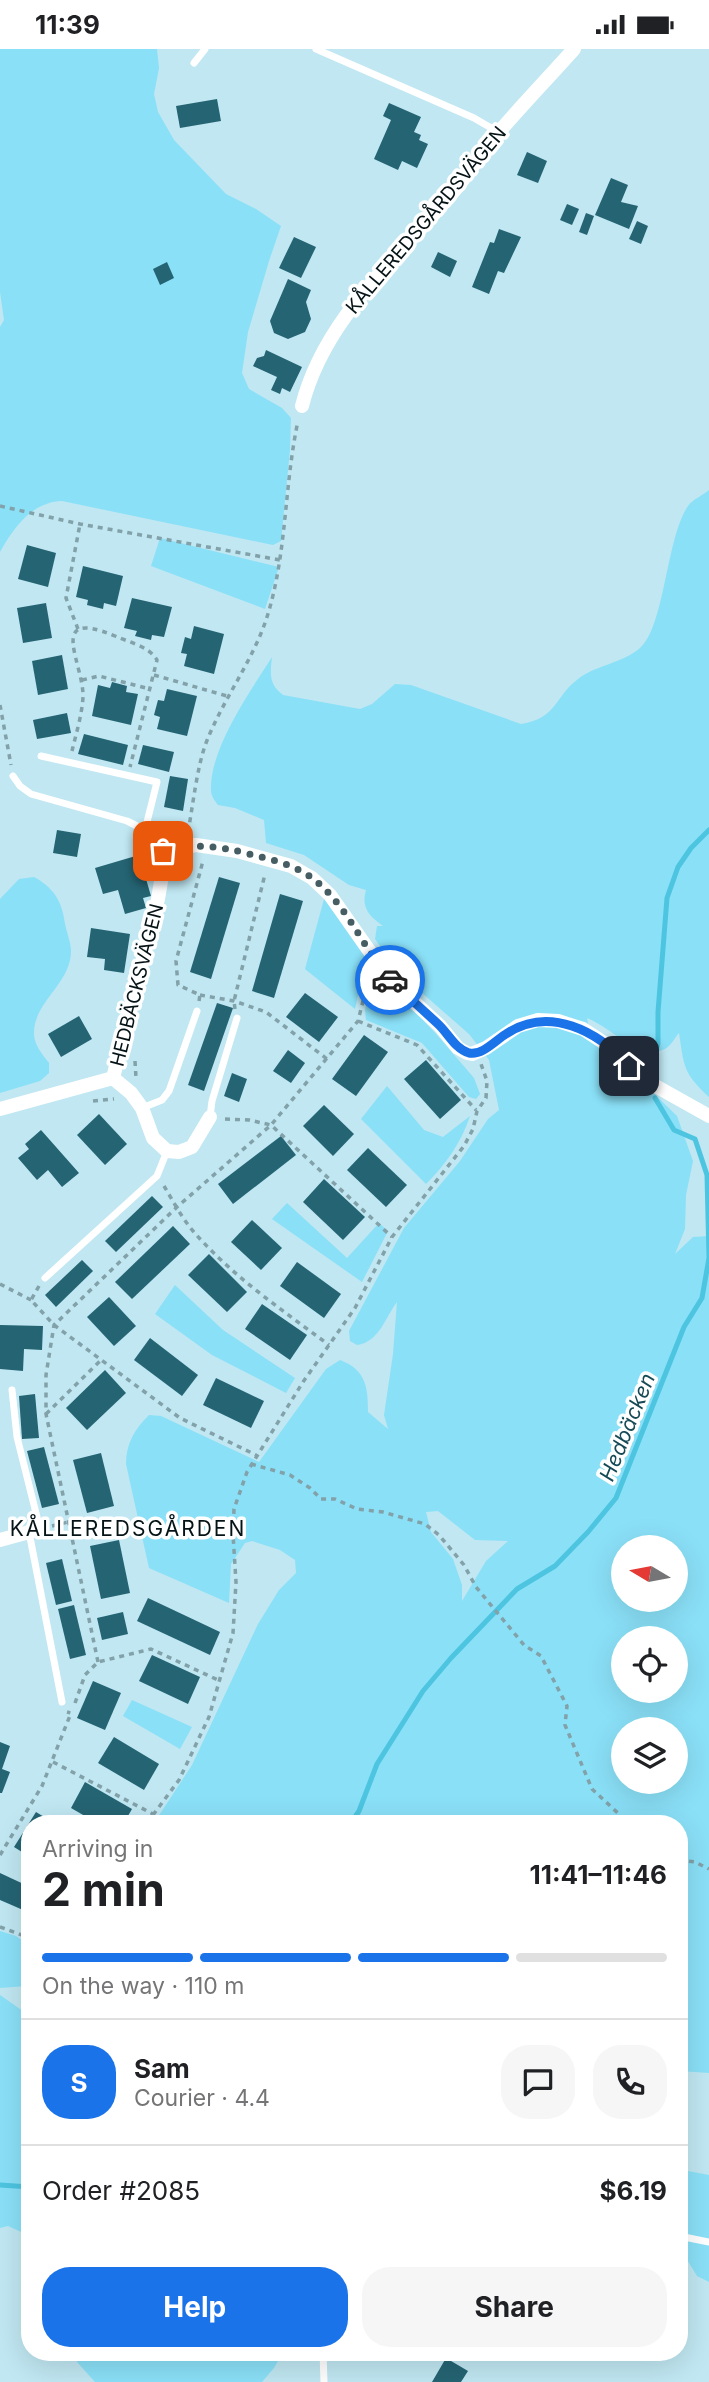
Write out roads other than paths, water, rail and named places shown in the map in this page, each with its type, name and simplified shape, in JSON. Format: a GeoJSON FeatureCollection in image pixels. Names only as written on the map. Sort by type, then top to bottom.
{"type":"FeatureCollection","features":[{"type":"Feature","properties":{"kind":"street","name":"KÅLLEREDSGÅRDSVÄGEN"},"geometry":{"type":"LineString","coordinates":[[302,406],[324,351],[346,313],[574,49]]}},
{"type":"Feature","properties":{"kind":"street"},"geometry":{"type":"LineString","coordinates":[[163,851],[186,845],[207,846],[291,866],[312,878],[330,895],[389,979],[440,1026],[458,1048],[467,1053],[477,1053],[518,1026],[538,1020],[558,1021],[583,1030],[615,1050],[643,1079],[709,1116]]}},
{"type":"Feature","properties":{"kind":"street","name":"HEDBÄCKSVÄGEN"},"geometry":{"type":"LineString","coordinates":[[113,1078],[158,899],[165,858],[163,851]]}},
{"type":"Feature","properties":{"kind":"street","name":"HEDBÄCKSVÄGEN"},"geometry":{"type":"LineString","coordinates":[[113,1078],[126,1087],[142,1108],[153,1138],[167,1150]]}},
{"type":"Feature","properties":{"kind":"street","name":"HEDBÄCKSVÄGEN"},"geometry":{"type":"LineString","coordinates":[[0,1109],[113,1078]]}},
{"type":"Feature","properties":{"kind":"street"},"geometry":{"type":"LineString","coordinates":[[167,1150],[179,1152],[192,1147],[210,1117]]}},
{"type":"Feature","properties":{"kind":"street"},"geometry":{"type":"LineString","coordinates":[[0,1540],[34,1530]]}},
{"type":"Feature","properties":{"kind":"lane"},"geometry":{"type":"LineString","coordinates":[[194,63],[205,49]]}},
{"type":"Feature","properties":{"kind":"lane"},"geometry":{"type":"LineString","coordinates":[[316,49],[474,118],[499,133]]}},
{"type":"Feature","properties":{"kind":"lane"},"geometry":{"type":"LineString","coordinates":[[41,756],[156,782],[145,830]]}},
{"type":"Feature","properties":{"kind":"lane"},"geometry":{"type":"LineString","coordinates":[[13,776],[20,786],[31,794],[127,821],[145,830],[163,851]]}},
{"type":"Feature","properties":{"kind":"lane"},"geometry":{"type":"LineString","coordinates":[[142,1108],[162,1100],[169,1091],[197,1011]]}},
{"type":"Feature","properties":{"kind":"lane"},"geometry":{"type":"LineString","coordinates":[[210,1117],[212,1101],[237,1018]]}},
{"type":"Feature","properties":{"kind":"lane"},"geometry":{"type":"LineString","coordinates":[[45,1278],[157,1176],[167,1150]]}},
{"type":"Feature","properties":{"kind":"lane"},"geometry":{"type":"LineString","coordinates":[[12,1389],[17,1437],[62,1702]]}},
{"type":"Feature","properties":{"kind":"lane"},"geometry":{"type":"LineString","coordinates":[[688,2238],[709,2242]]}},
{"type":"Feature","properties":{"kind":"lane"},"geometry":{"type":"LineString","coordinates":[[323,2361],[324,2382]]}},
{"type":"Feature","properties":{"kind":"waterway","name":"Hedbäcken"},"geometry":{"type":"LineString","coordinates":[[652,1070],[658,1043],[667,898],[678,867],[691,848],[709,830]]}},
{"type":"Feature","properties":{"kind":"waterway","name":"Hedbäcken"},"geometry":{"type":"LineString","coordinates":[[356,1815],[377,1764],[423,1691],[517,1589],[555,1566],[616,1498],[684,1327],[702,1298],[709,1258],[707,1175],[695,1139],[674,1130],[655,1098]]}},
{"type":"Feature","properties":{"kind":"waterway","name":"Hedbäcken"},"geometry":{"type":"LineString","coordinates":[[0,2185],[21,2186]]}},
{"type":"Feature","properties":{"kind":"district","name":"KÅLLEREDSGÅRDEN"},"geometry":{"type":"Point","coordinates":[128,1528]}}]}
